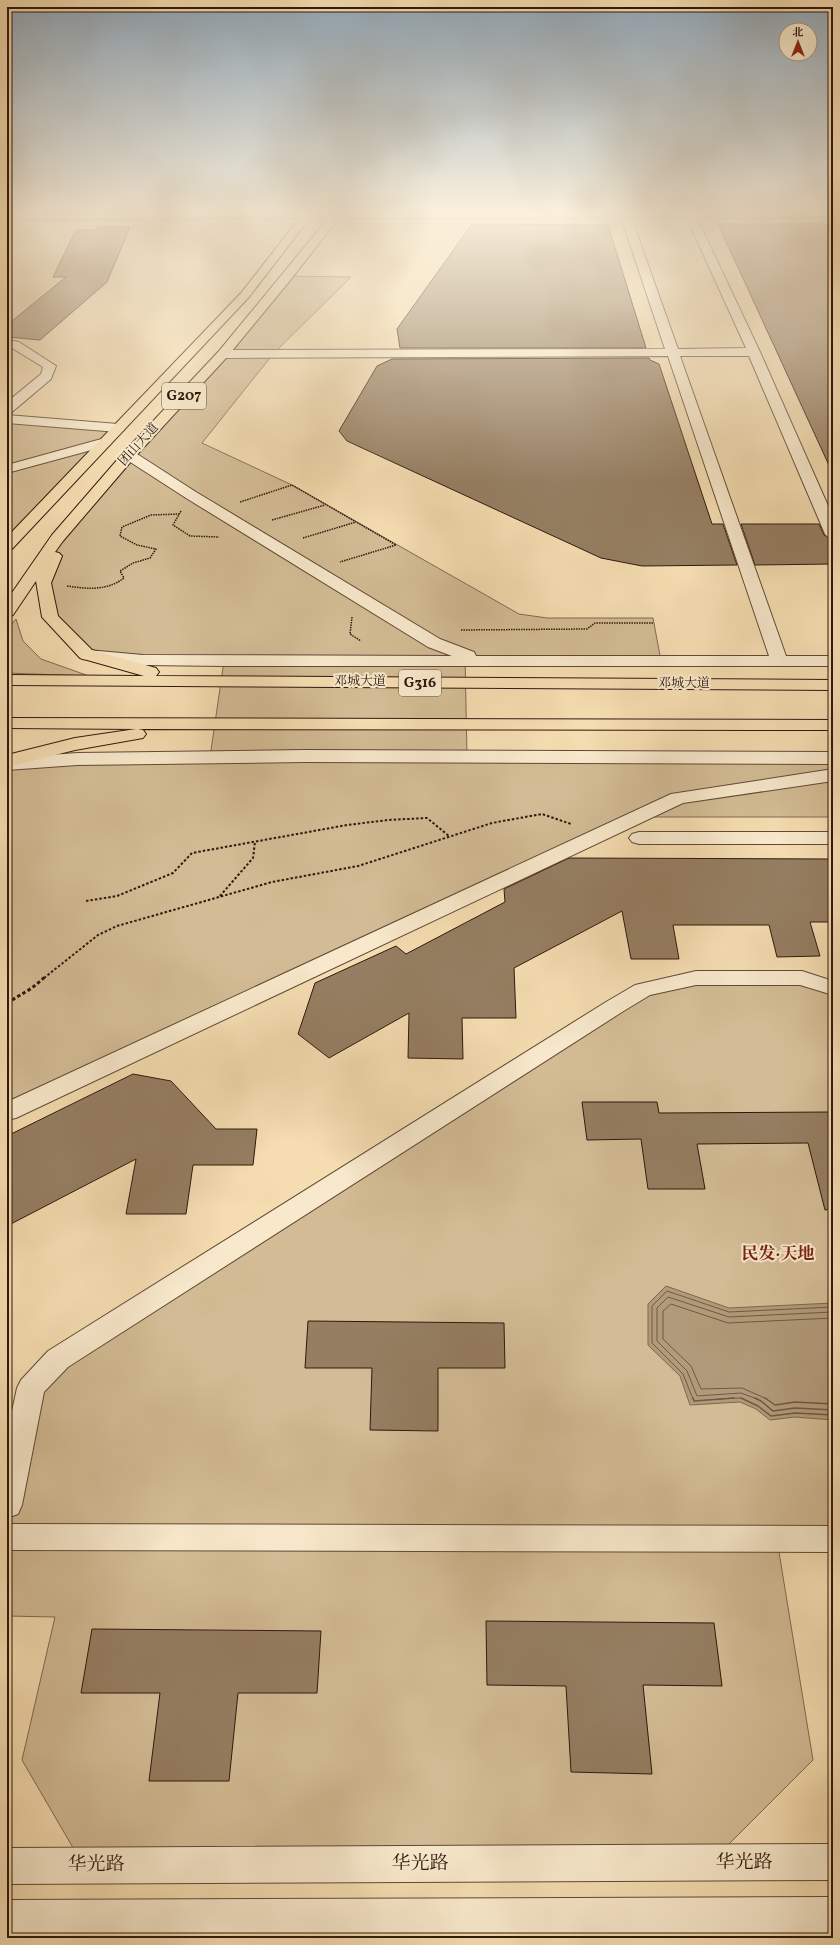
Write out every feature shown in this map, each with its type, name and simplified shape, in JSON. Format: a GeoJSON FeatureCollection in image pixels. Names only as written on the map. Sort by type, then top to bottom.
{"type":"FeatureCollection","features":[{"type":"Feature","properties":{"kind":"main road","name":"团山大道"},"geometry":{"type":"LineString","coordinates":[[7,546],[12,537],[239,301]]}},
{"type":"Feature","properties":{"kind":"main road","name":"团山大道"},"geometry":{"type":"LineString","coordinates":[[7,612],[63,532],[129,455],[223,354],[267,301]]}},
{"type":"Feature","properties":{"kind":"main road"},"geometry":{"type":"LineString","coordinates":[[63,532],[43,583],[50,617],[86,654],[141,671],[210,681]]}},
{"type":"Feature","properties":{"kind":"main road","name":"邓城大道"},"geometry":{"type":"LineString","coordinates":[[7,680],[833,685]]}},
{"type":"Feature","properties":{"kind":"main road"},"geometry":{"type":"LineString","coordinates":[[7,723],[833,726]]}},
{"type":"Feature","properties":{"kind":"main road"},"geometry":{"type":"LineString","coordinates":[[7,762],[75,744],[197,724]]}},
{"type":"Feature","properties":{"kind":"street"},"geometry":{"type":"LineString","coordinates":[[655,301],[779,661]]}},
{"type":"Feature","properties":{"kind":"street"},"geometry":{"type":"LineString","coordinates":[[730,301],[833,534]]}},
{"type":"Feature","properties":{"kind":"street"},"geometry":{"type":"LineString","coordinates":[[7,344],[15,345],[50,366],[47,376],[7,409]]}},
{"type":"Feature","properties":{"kind":"street"},"geometry":{"type":"LineString","coordinates":[[223,354],[754,352]]}},
{"type":"Feature","properties":{"kind":"street"},"geometry":{"type":"LineString","coordinates":[[7,419],[118,428]]}},
{"type":"Feature","properties":{"kind":"street"},"geometry":{"type":"LineString","coordinates":[[7,469],[105,442]]}},
{"type":"Feature","properties":{"kind":"street"},"geometry":{"type":"LineString","coordinates":[[129,455],[214,509],[434,643],[465,656],[539,661]]}},
{"type":"Feature","properties":{"kind":"street"},"geometry":{"type":"LineString","coordinates":[[86,654],[143,660],[833,662]]}},
{"type":"Feature","properties":{"kind":"street"},"geometry":{"type":"LineString","coordinates":[[7,762],[76,759],[304,756],[833,758]]}},
{"type":"Feature","properties":{"kind":"street"},"geometry":{"type":"LineString","coordinates":[[7,1112],[678,798],[833,775]]}},
{"type":"Feature","properties":{"kind":"street"},"geometry":{"type":"LineString","coordinates":[[639,838],[833,838]]}},
{"type":"Feature","properties":{"kind":"street"},"geometry":{"type":"LineString","coordinates":[[7,1505],[31,1388],[58,1359],[614,1007],[643,990],[696,978],[802,978],[833,988]]}},
{"type":"Feature","properties":{"kind":"street"},"geometry":{"type":"LineString","coordinates":[[7,1537],[833,1540]]}},
{"type":"Feature","properties":{"kind":"street","name":"华光路"},"geometry":{"type":"LineString","coordinates":[[7,1866],[833,1862]]}},
{"type":"Feature","properties":{"kind":"street"},"geometry":{"type":"LineString","coordinates":[[7,1918],[833,1916]]}},
{"type":"Feature","properties":{"kind":"path"},"geometry":{"type":"LineString","coordinates":[[214,509],[292,486],[396,545],[313,570]]}},
{"type":"Feature","properties":{"kind":"path"},"geometry":{"type":"LineString","coordinates":[[245,528],[325,504]]}},
{"type":"Feature","properties":{"kind":"path"},"geometry":{"type":"LineString","coordinates":[[43,583],[82,588],[116,586],[124,578],[120,571],[133,563],[150,558],[156,550],[137,545],[120,536],[122,527],[151,515],[179,514]]}},
{"type":"Feature","properties":{"kind":"path"},"geometry":{"type":"LineString","coordinates":[[276,547],[356,522]]}},
{"type":"Feature","properties":{"kind":"path"},"geometry":{"type":"LineString","coordinates":[[460,630],[587,629],[595,623],[654,623]]}},
{"type":"Feature","properties":{"kind":"path"},"geometry":{"type":"LineString","coordinates":[[7,1003],[32,988],[98,935],[117,926],[272,882],[358,866],[492,823],[542,814],[600,834]]}},
{"type":"Feature","properties":{"kind":"path"},"geometry":{"type":"LineString","coordinates":[[86,901],[117,896],[173,873],[192,854],[347,825],[388,820],[427,818],[449,836]]}},
{"type":"Feature","properties":{"kind":"path"},"geometry":{"type":"LineString","coordinates":[[220,897],[253,858],[255,842]]}},
{"type":"Feature","properties":{"kind":"shaded area"},"geometry":{"type":"Polygon","coordinates":[[[266,301],[327,301],[273,354],[202,443],[292,485],[519,614],[547,618],[653,618],[661,661],[539,661],[465,656],[467,756],[833,758],[833,817],[636,817],[7,1112],[7,764],[210,757],[224,661],[86,654],[50,617],[43,583],[57,538],[266,301]]]}},
{"type":"Feature","properties":{"kind":"shaded area"},"geometry":{"type":"Polygon","coordinates":[[[7,419],[118,428],[7,541],[7,419]]]}},
{"type":"Feature","properties":{"kind":"shaded area"},"geometry":{"type":"Polygon","coordinates":[[[16,619],[23,641],[41,659],[89,676],[7,673],[7,630],[16,619]]]}},
{"type":"Feature","properties":{"kind":"shaded area"},"geometry":{"type":"Polygon","coordinates":[[[696,978],[802,978],[833,988],[833,1539],[777,1540],[813,1760],[710,1863],[76,1853],[22,1760],[55,1617],[7,1616],[7,1441],[31,1388],[643,990],[696,978]]]}},
{"type":"Feature","properties":{"kind":"water"},"geometry":{"type":"Polygon","coordinates":[[[666,1286],[729,1308],[833,1303],[833,1420],[795,1417],[770,1420],[756,1409],[740,1402],[690,1405],[680,1376],[648,1345],[648,1304],[666,1286]]]}},
{"type":"Feature","properties":{"kind":"building"},"geometry":{"type":"Polygon","coordinates":[[[37,301],[85,301],[40,340],[7,337],[7,325],[37,301]]]}},
{"type":"Feature","properties":{"kind":"building"},"geometry":{"type":"Polygon","coordinates":[[[417,301],[631,301],[646,348],[400,348],[397,329],[417,301]]]}},
{"type":"Feature","properties":{"kind":"building"},"geometry":{"type":"Polygon","coordinates":[[[753,301],[833,301],[833,474],[753,301]]]}},
{"type":"Feature","properties":{"kind":"building"},"geometry":{"type":"Polygon","coordinates":[[[649,358],[650,360],[659,364],[712,524],[723,524],[737,565],[642,566],[601,558],[347,441],[339,431],[377,366],[392,359],[649,358]]]}},
{"type":"Feature","properties":{"kind":"building"},"geometry":{"type":"Polygon","coordinates":[[[741,524],[819,524],[824,535],[833,540],[833,564],[755,565],[741,524]]]}},
{"type":"Feature","properties":{"kind":"building"},"geometry":{"type":"Polygon","coordinates":[[[569,858],[833,859],[833,922],[810,922],[820,956],[777,957],[769,925],[673,925],[679,959],[631,959],[622,911],[514,968],[516,1018],[462,1018],[463,1059],[408,1058],[409,1013],[329,1058],[298,1034],[315,983],[396,946],[406,954],[505,902],[504,889],[569,858]]]}},
{"type":"Feature","properties":{"kind":"building"},"geometry":{"type":"Polygon","coordinates":[[[133,1074],[171,1081],[216,1129],[257,1129],[253,1165],[193,1165],[186,1214],[126,1214],[136,1159],[7,1226],[7,1136],[133,1074]]]}},
{"type":"Feature","properties":{"kind":"building"},"geometry":{"type":"Polygon","coordinates":[[[582,1102],[657,1102],[659,1113],[833,1112],[833,1209],[825,1210],[808,1143],[697,1144],[705,1189],[648,1189],[641,1139],[587,1140],[582,1102]]]}},
{"type":"Feature","properties":{"kind":"building"},"geometry":{"type":"Polygon","coordinates":[[[308,1321],[504,1323],[505,1368],[438,1368],[438,1431],[370,1430],[372,1368],[305,1368],[308,1321]]]}},
{"type":"Feature","properties":{"kind":"building"},"geometry":{"type":"Polygon","coordinates":[[[486,1621],[714,1623],[722,1686],[643,1685],[652,1774],[571,1772],[566,1686],[487,1685],[486,1621]]]}},
{"type":"Feature","properties":{"kind":"building"},"geometry":{"type":"Polygon","coordinates":[[[92,1629],[321,1631],[317,1693],[238,1693],[229,1781],[149,1781],[160,1693],[81,1693],[92,1629]]]}},
{"type":"Feature","properties":{"kind":"district","name":"民发·天地"},"geometry":{"type":"Point","coordinates":[778,1254]}}]}
